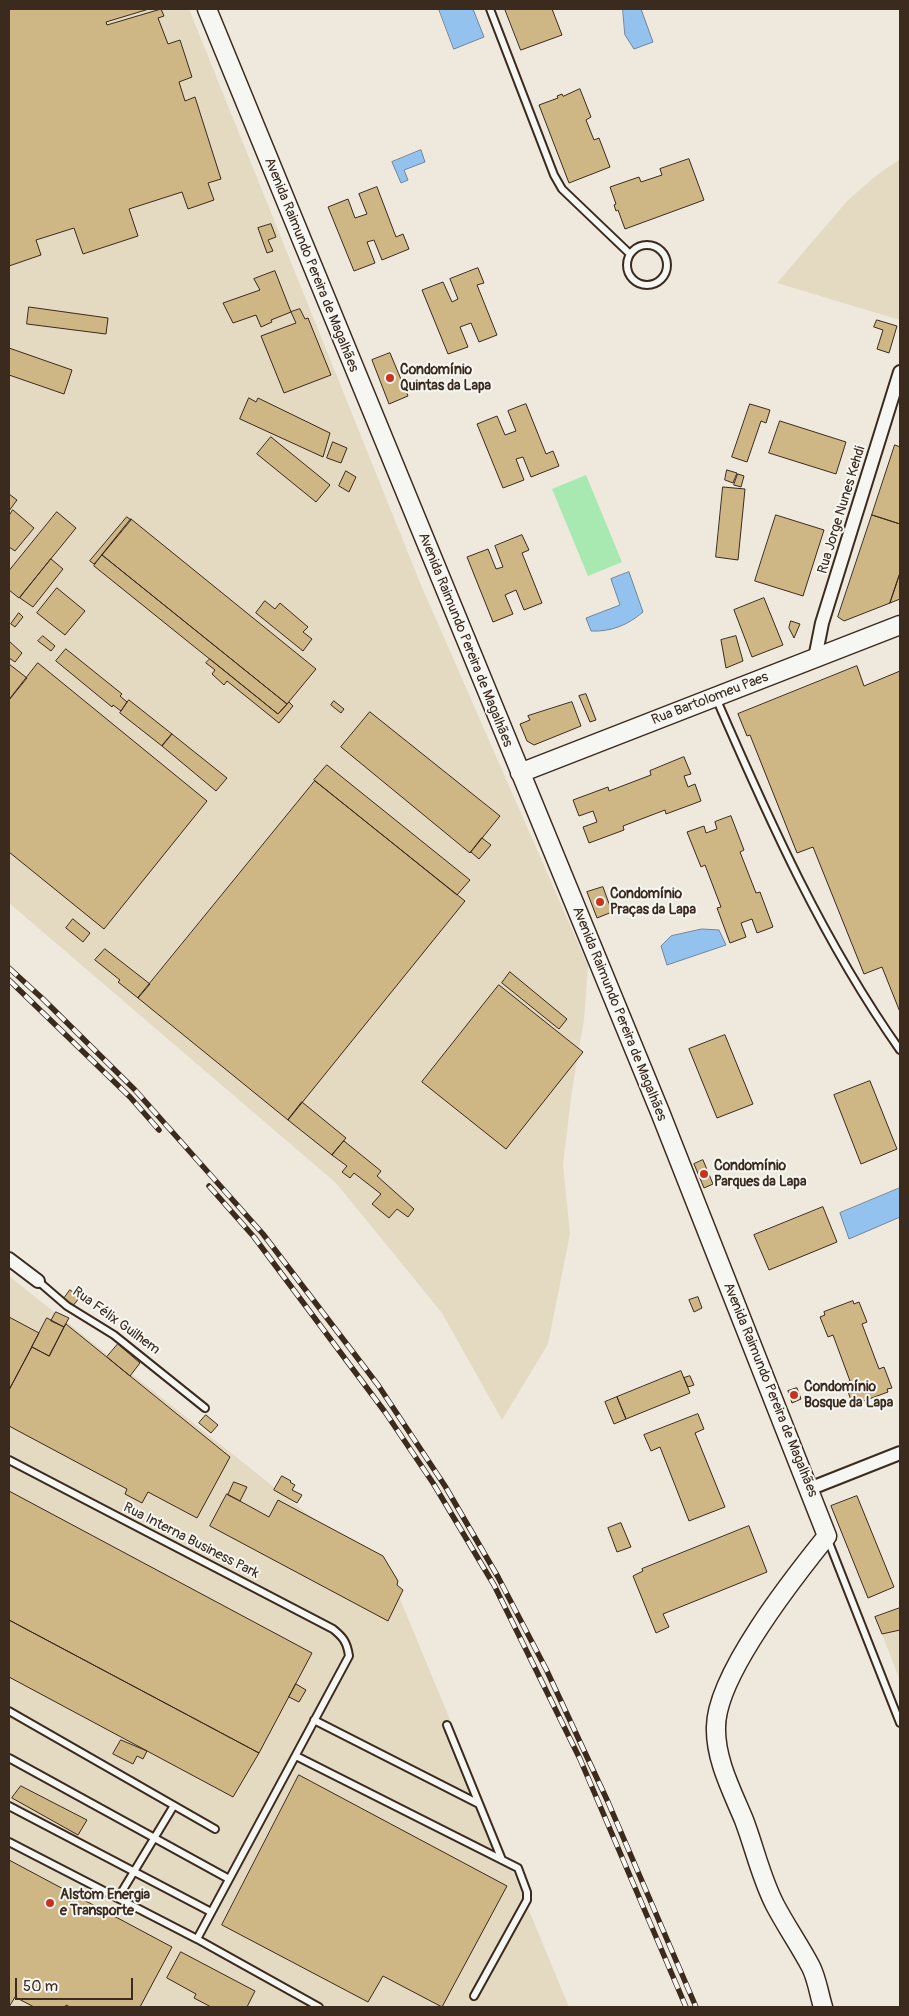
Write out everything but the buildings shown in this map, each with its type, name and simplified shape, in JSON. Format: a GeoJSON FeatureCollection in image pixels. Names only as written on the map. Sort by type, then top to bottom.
{"type":"FeatureCollection","features":[{"type":"Feature","properties":{"kind":"street","name":"Avenida Raimundo Pereira de Magalhães"},"geometry":{"type":"LineString","coordinates":[[207,9],[660,1112],[827,1536]]}},
{"type":"Feature","properties":{"kind":"street","name":"Rua Jorge Nunes Kehdi"},"geometry":{"type":"LineString","coordinates":[[815,658],[822,623],[900,372]]}},
{"type":"Feature","properties":{"kind":"street","name":"Rua Bartolomeu Paes"},"geometry":{"type":"LineString","coordinates":[[520,773],[900,625]]}},
{"type":"Feature","properties":{"kind":"street","name":"Rua Félix Guilhem"},"geometry":{"type":"LineString","coordinates":[[9,1259],[38,1281]]}},
{"type":"Feature","properties":{"kind":"street"},"geometry":{"type":"LineString","coordinates":[[810,1490],[900,1453]]}},
{"type":"Feature","properties":{"kind":"street"},"geometry":{"type":"LineString","coordinates":[[823,2007],[812,1969],[775,1905],[758,1866],[744,1822],[729,1785],[716,1727],[720,1699],[728,1680],[791,1581],[827,1536]]}},
{"type":"Feature","properties":{"kind":"lane"},"geometry":{"type":"LineString","coordinates":[[490,9],[554,175],[562,189],[630,254]]}},
{"type":"Feature","properties":{"kind":"lane"},"geometry":{"type":"LineString","coordinates":[[641,245],[655,246],[666,256],[667,269],[664,276],[653,284],[639,283],[629,274],[627,260],[630,254],[641,245]]}},
{"type":"Feature","properties":{"kind":"lane"},"geometry":{"type":"LineString","coordinates":[[715,697],[804,891],[842,961],[900,1050]]}},
{"type":"Feature","properties":{"kind":"lane","name":"Rua Félix Guilhem"},"geometry":{"type":"LineString","coordinates":[[38,1281],[68,1306],[114,1335],[205,1408]]}},
{"type":"Feature","properties":{"kind":"lane","name":"Rua Interna Business Park"},"geometry":{"type":"LineString","coordinates":[[9,1460],[333,1629],[344,1638],[349,1656],[314,1720]]}},
{"type":"Feature","properties":{"kind":"lane"},"geometry":{"type":"LineString","coordinates":[[827,1536],[900,1723]]}},
{"type":"Feature","properties":{"kind":"lane"},"geometry":{"type":"LineString","coordinates":[[9,1712],[215,1829]]}},
{"type":"Feature","properties":{"kind":"lane"},"geometry":{"type":"LineString","coordinates":[[197,1939],[314,1720],[479,1804]]}},
{"type":"Feature","properties":{"kind":"lane"},"geometry":{"type":"LineString","coordinates":[[446,1725],[502,1860]]}},
{"type":"Feature","properties":{"kind":"lane"},"geometry":{"type":"LineString","coordinates":[[296,1756],[518,1868],[527,1892],[527,1900],[474,1996]]}},
{"type":"Feature","properties":{"kind":"lane"},"geometry":{"type":"LineString","coordinates":[[9,1758],[229,1879]]}},
{"type":"Feature","properties":{"kind":"lane"},"geometry":{"type":"LineString","coordinates":[[9,1806],[212,1912]]}},
{"type":"Feature","properties":{"kind":"lane"},"geometry":{"type":"LineString","coordinates":[[118,1898],[173,1806]]}},
{"type":"Feature","properties":{"kind":"lane"},"geometry":{"type":"LineString","coordinates":[[9,1842],[197,1939],[318,2007]]}},
{"type":"Feature","properties":{"kind":"shaded area"},"geometry":{"type":"Polygon","coordinates":[[[9,9],[189,9],[421,585],[588,966],[584,1020],[572,1090],[563,1165],[570,1234],[548,1344],[502,1420],[442,1313],[336,1183],[9,903],[9,9]]]}},
{"type":"Feature","properties":{"kind":"shaded area"},"geometry":{"type":"Polygon","coordinates":[[[900,159],[900,320],[777,283],[848,200],[877,175],[900,159]]]}},
{"type":"Feature","properties":{"kind":"shaded area"},"geometry":{"type":"Polygon","coordinates":[[[9,1276],[393,1582],[569,2007],[9,2007],[9,1276]]]}},
{"type":"Feature","properties":{"kind":"shaded area"},"geometry":{"type":"Polygon","coordinates":[[[900,1630],[900,1681],[882,1634],[900,1630]]]}},
{"type":"Feature","properties":{"kind":"green space"},"geometry":{"type":"Polygon","coordinates":[[[586,475],[622,562],[588,576],[552,489],[586,475]]]}},
{"type":"Feature","properties":{"kind":"water"},"geometry":{"type":"Polygon","coordinates":[[[439,9],[473,9],[484,37],[454,49],[439,9]]]}},
{"type":"Feature","properties":{"kind":"water"},"geometry":{"type":"Polygon","coordinates":[[[623,9],[641,9],[653,42],[634,49],[625,35],[623,9]]]}},
{"type":"Feature","properties":{"kind":"water"},"geometry":{"type":"Polygon","coordinates":[[[421,150],[425,162],[404,170],[408,180],[401,183],[392,162],[421,150]]]}},
{"type":"Feature","properties":{"kind":"water"},"geometry":{"type":"Polygon","coordinates":[[[629,572],[643,612],[619,627],[591,631],[586,618],[620,605],[611,579],[629,572]]]}},
{"type":"Feature","properties":{"kind":"water"},"geometry":{"type":"Polygon","coordinates":[[[702,929],[719,930],[726,945],[667,965],[661,946],[671,936],[702,929]]]}},
{"type":"Feature","properties":{"kind":"water"},"geometry":{"type":"Polygon","coordinates":[[[900,1188],[900,1217],[849,1239],[840,1213],[900,1188]]]}},
{"type":"Feature","properties":{"kind":"railway"},"geometry":{"type":"LineString","coordinates":[[9,968],[135,1090],[263,1234],[378,1385],[445,1486],[498,1577],[546,1669],[608,1802],[696,2007]]}},
{"type":"Feature","properties":{"kind":"railway"},"geometry":{"type":"LineString","coordinates":[[9,980],[130,1097],[159,1130]]}},
{"type":"Feature","properties":{"kind":"railway"},"geometry":{"type":"LineString","coordinates":[[209,1186],[254,1237],[385,1412],[433,1483],[494,1585],[580,1759],[686,2007]]}},
{"type":"Feature","properties":{"kind":"place","name":"Condomínio Quintas da Lapa"},"geometry":{"type":"Point","coordinates":[390,378]}},
{"type":"Feature","properties":{"kind":"place","name":"Condomínio Praças da Lapa"},"geometry":{"type":"Point","coordinates":[600,902]}},
{"type":"Feature","properties":{"kind":"place","name":"Condomínio Parques da Lapa"},"geometry":{"type":"Point","coordinates":[704,1174]}},
{"type":"Feature","properties":{"kind":"place","name":"Condomínio Bosque da Lapa"},"geometry":{"type":"Point","coordinates":[794,1395]}},
{"type":"Feature","properties":{"kind":"place","name":"Alstom Energia e Transporte"},"geometry":{"type":"Point","coordinates":[50,1903]}}]}
